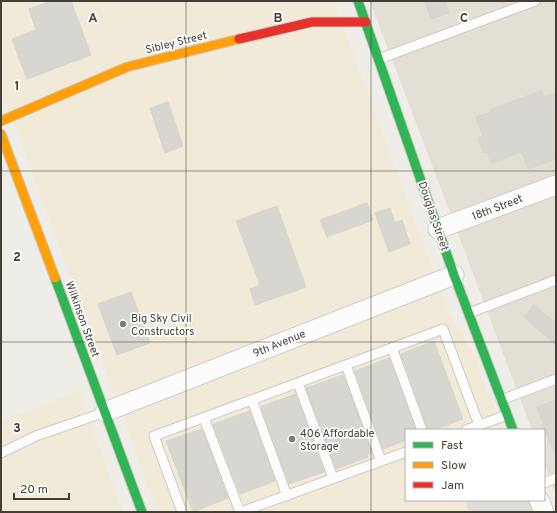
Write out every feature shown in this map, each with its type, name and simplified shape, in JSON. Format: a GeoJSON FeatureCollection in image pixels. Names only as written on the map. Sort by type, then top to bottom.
{"type":"FeatureCollection","features":[{"type":"Feature","properties":{"kind":"street","name":"Douglas Street"},"geometry":{"type":"LineString","coordinates":[[358,1],[454,274],[513,429]]}},
{"type":"Feature","properties":{"kind":"street","name":"Sibley Street"},"geometry":{"type":"LineString","coordinates":[[1,121],[128,67],[312,22],[366,22]]}},
{"type":"Feature","properties":{"kind":"street","name":"Wilkinson Street"},"geometry":{"type":"LineString","coordinates":[[1,134],[142,512]]}},
{"type":"Feature","properties":{"kind":"street","name":"18th Street"},"geometry":{"type":"LineString","coordinates":[[438,229],[556,185]]}},
{"type":"Feature","properties":{"kind":"street","name":"9th Avenue"},"geometry":{"type":"LineString","coordinates":[[105,412],[454,274]]}},
{"type":"Feature","properties":{"kind":"street"},"geometry":{"type":"LineString","coordinates":[[540,501],[544,512]]}},
{"type":"Feature","properties":{"kind":"lane"},"geometry":{"type":"LineString","coordinates":[[379,59],[535,1]]}},
{"type":"Feature","properties":{"kind":"lane"},"geometry":{"type":"LineString","coordinates":[[469,313],[556,280]]}},
{"type":"Feature","properties":{"kind":"lane"},"geometry":{"type":"LineString","coordinates":[[182,512],[154,436],[443,329],[479,425]]}},
{"type":"Feature","properties":{"kind":"lane"},"geometry":{"type":"LineString","coordinates":[[392,348],[422,429]]}},
{"type":"Feature","properties":{"kind":"lane"},"geometry":{"type":"LineString","coordinates":[[346,366],[381,461]]}},
{"type":"Feature","properties":{"kind":"lane"},"geometry":{"type":"LineString","coordinates":[[502,400],[556,379]]}},
{"type":"Feature","properties":{"kind":"lane"},"geometry":{"type":"LineString","coordinates":[[298,383],[333,478]]}},
{"type":"Feature","properties":{"kind":"lane"},"geometry":{"type":"LineString","coordinates":[[252,400],[287,496]]}},
{"type":"Feature","properties":{"kind":"lane"},"geometry":{"type":"LineString","coordinates":[[1,453],[36,436],[105,412]]}},
{"type":"Feature","properties":{"kind":"lane"},"geometry":{"type":"LineString","coordinates":[[469,429],[507,415]]}},
{"type":"Feature","properties":{"kind":"lane"},"geometry":{"type":"LineString","coordinates":[[204,418],[240,512],[405,452]]}},
{"type":"Feature","properties":{"kind":"lane"},"geometry":{"type":"LineString","coordinates":[[545,483],[556,478]]}},
{"type":"Feature","properties":{"kind":"shaded area"},"geometry":{"type":"Polygon","coordinates":[[[1,1],[334,1],[450,315],[472,351],[504,429],[405,429],[405,501],[530,501],[534,512],[157,512],[1,89],[1,1]]]}},
{"type":"Feature","properties":{"kind":"shaded area"},"geometry":{"type":"Polygon","coordinates":[[[370,1],[556,1],[556,495],[545,466],[545,429],[532,429],[370,1]]]}},
{"type":"Feature","properties":{"kind":"shaded area"},"geometry":{"type":"Polygon","coordinates":[[[79,391],[123,512],[1,512],[1,421],[79,391]]]}},
{"type":"Feature","properties":{"kind":"shaded area"},"geometry":{"type":"Polygon","coordinates":[[[465,501],[530,501],[534,512],[469,512],[465,501]]]}},
{"type":"Feature","properties":{"kind":"building"},"geometry":{"type":"Polygon","coordinates":[[[51,1],[71,1],[91,55],[27,79],[12,39],[36,30],[29,9],[51,1]]]}},
{"type":"Feature","properties":{"kind":"building"},"geometry":{"type":"Polygon","coordinates":[[[425,1],[445,1],[449,13],[431,19],[425,1]]]}},
{"type":"Feature","properties":{"kind":"building"},"geometry":{"type":"Polygon","coordinates":[[[542,90],[544,97],[556,93],[556,159],[528,169],[522,152],[491,163],[487,152],[483,153],[478,138],[483,137],[476,117],[542,90]]]}},
{"type":"Feature","properties":{"kind":"building"},"geometry":{"type":"Polygon","coordinates":[[[168,102],[183,146],[165,153],[150,108],[168,102]]]}},
{"type":"Feature","properties":{"kind":"building"},"geometry":{"type":"Polygon","coordinates":[[[367,203],[373,220],[327,237],[320,220],[367,203]]]}},
{"type":"Feature","properties":{"kind":"building"},"geometry":{"type":"Polygon","coordinates":[[[277,206],[306,287],[255,305],[250,289],[260,285],[236,221],[277,206]]]}},
{"type":"Feature","properties":{"kind":"building"},"geometry":{"type":"Polygon","coordinates":[[[390,208],[395,223],[402,220],[410,244],[389,252],[375,213],[390,208]]]}},
{"type":"Feature","properties":{"kind":"building"},"geometry":{"type":"Polygon","coordinates":[[[131,292],[150,343],[117,355],[98,304],[131,292]]]}},
{"type":"Feature","properties":{"kind":"building"},"geometry":{"type":"Polygon","coordinates":[[[534,305],[556,323],[556,345],[524,317],[534,305]]]}},
{"type":"Feature","properties":{"kind":"building"},"geometry":{"type":"Polygon","coordinates":[[[434,341],[463,419],[436,429],[428,429],[401,354],[434,341]]]}},
{"type":"Feature","properties":{"kind":"building"},"geometry":{"type":"Polygon","coordinates":[[[389,358],[416,429],[405,429],[405,440],[383,449],[355,371],[389,358]]]}},
{"type":"Feature","properties":{"kind":"building"},"geometry":{"type":"Polygon","coordinates":[[[343,375],[372,453],[367,454],[368,457],[336,469],[306,388],[343,375]]]}},
{"type":"Feature","properties":{"kind":"building","name":"406 Affordable Storage"},"geometry":{"type":"Polygon","coordinates":[[[296,394],[324,472],[289,484],[261,407],[296,394]]]}},
{"type":"Feature","properties":{"kind":"building"},"geometry":{"type":"Polygon","coordinates":[[[556,400],[556,453],[554,453],[537,407],[556,400]]]}},
{"type":"Feature","properties":{"kind":"building"},"geometry":{"type":"Polygon","coordinates":[[[250,411],[275,481],[240,494],[213,424],[250,411]]]}},
{"type":"Feature","properties":{"kind":"building"},"geometry":{"type":"Polygon","coordinates":[[[202,429],[228,498],[193,512],[166,441],[202,429]]]}},
{"type":"Feature","properties":{"kind":"traffic: fast"},"geometry":{"type":"LineString","coordinates":[[358,1],[454,275],[513,429]]}},
{"type":"Feature","properties":{"kind":"traffic: fast"},"geometry":{"type":"LineString","coordinates":[[55,278],[142,512]]}},
{"type":"Feature","properties":{"kind":"traffic: slow"},"geometry":{"type":"LineString","coordinates":[[1,121],[127,67],[239,39]]}},
{"type":"Feature","properties":{"kind":"traffic: slow"},"geometry":{"type":"LineString","coordinates":[[1,134],[55,278]]}},
{"type":"Feature","properties":{"kind":"traffic: jam"},"geometry":{"type":"LineString","coordinates":[[239,39],[312,22],[366,22]]}},
{"type":"Feature","properties":{"kind":"place","name":"Big Sky Civil Constructors"},"geometry":{"type":"Point","coordinates":[123,324]}},
{"type":"Feature","properties":{"kind":"place","name":"406 Affordable Storage"},"geometry":{"type":"Point","coordinates":[292,439]}}]}
